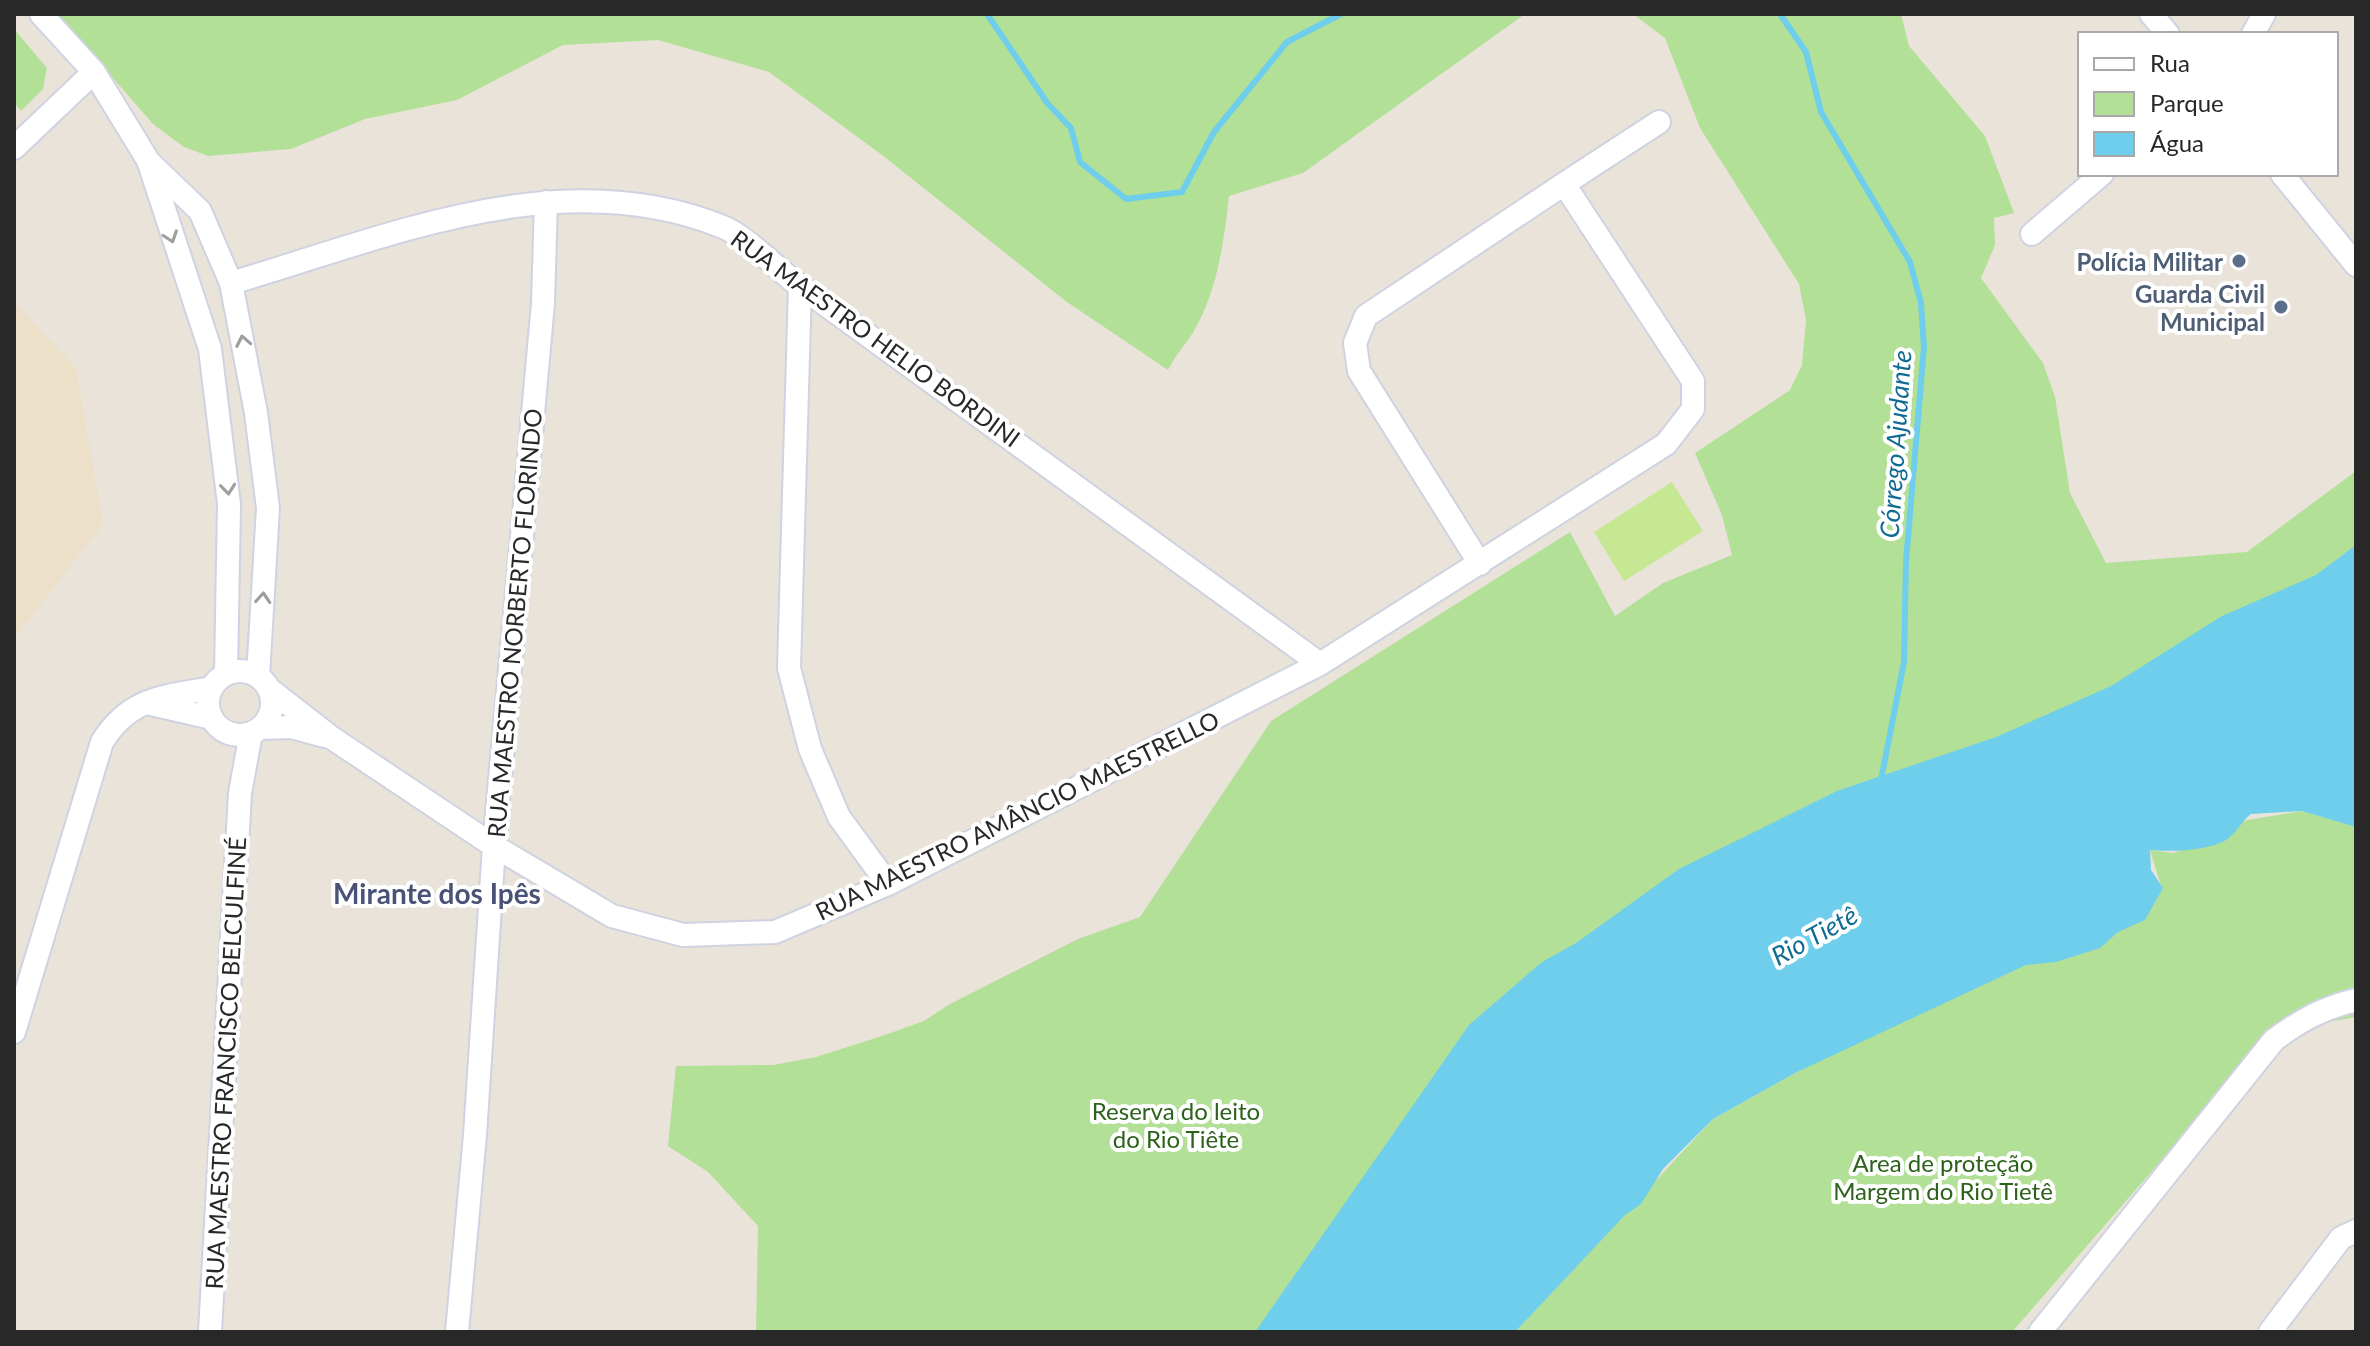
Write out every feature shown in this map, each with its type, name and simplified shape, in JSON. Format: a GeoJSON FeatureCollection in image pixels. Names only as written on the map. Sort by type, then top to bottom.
{"type":"FeatureCollection","features":[{"type":"Feature","properties":{"kind":"street"},"geometry":{"type":"LineString","coordinates":[[41,14],[94,72],[149,162],[210,349],[229,504],[219,681],[208,698],[219,725]]}},
{"type":"Feature","properties":{"kind":"street"},"geometry":{"type":"LineString","coordinates":[[2151,14],[2166,32]]}},
{"type":"Feature","properties":{"kind":"street"},"geometry":{"type":"LineString","coordinates":[[2254,32],[2264,14]]}},
{"type":"Feature","properties":{"kind":"street"},"geometry":{"type":"LineString","coordinates":[[14,148],[94,72]]}},
{"type":"Feature","properties":{"kind":"street"},"geometry":{"type":"LineString","coordinates":[[1480,564],[1359,371],[1355,343],[1366,316],[1659,122]]}},
{"type":"Feature","properties":{"kind":"street"},"geometry":{"type":"LineString","coordinates":[[142,701],[219,725],[256,731],[271,710],[263,683],[268,508],[256,413],[231,283],[200,211],[149,162]]}},
{"type":"Feature","properties":{"kind":"street"},"geometry":{"type":"LineString","coordinates":[[2032,234],[2100,176]]}},
{"type":"Feature","properties":{"kind":"street"},"geometry":{"type":"LineString","coordinates":[[2284,176],[2356,265]]}},
{"type":"Feature","properties":{"kind":"street","name":"RUA MAESTRO AMÂNCIO MAESTRELLO"},"geometry":{"type":"LineString","coordinates":[[263,683],[332,738],[494,846],[612,916],[683,935],[775,932],[888,884],[1320,664],[1666,444],[1693,409],[1693,381],[1564,184]]}},
{"type":"Feature","properties":{"kind":"street","name":"RUA MAESTRO HELIO BORDINI"},"geometry":{"type":"LineString","coordinates":[[231,283],[473,212],[546,202],[587,200],[654,208],[725,228],[800,286],[1320,664]]}},
{"type":"Feature","properties":{"kind":"street","name":"RUA MAESTRO NORBERTO FLORINDO"},"geometry":{"type":"LineString","coordinates":[[457,1332],[475,1135],[494,846],[543,303],[546,202]]}},
{"type":"Feature","properties":{"kind":"street"},"geometry":{"type":"LineString","coordinates":[[800,286],[789,668],[810,749],[839,817],[888,884]]}},
{"type":"Feature","properties":{"kind":"street"},"geometry":{"type":"LineString","coordinates":[[14,1032],[102,742],[114,722],[142,701],[219,681],[237,671],[263,683]]}},
{"type":"Feature","properties":{"kind":"street","name":"RUA MAESTRO FRANCISCO BELCULFINÉ"},"geometry":{"type":"LineString","coordinates":[[219,725],[240,793]]}},
{"type":"Feature","properties":{"kind":"street","name":"RUA MAESTRO AMÂNCIO MAESTRELLO"},"geometry":{"type":"LineString","coordinates":[[256,731],[291,727],[332,738]]}},
{"type":"Feature","properties":{"kind":"street","name":"RUA MAESTRO FRANCISCO BELCULFINÉ"},"geometry":{"type":"LineString","coordinates":[[210,1332],[240,793],[256,731]]}},
{"type":"Feature","properties":{"kind":"street"},"geometry":{"type":"LineString","coordinates":[[2040,1332],[2274,1040],[2302,1018],[2327,1007],[2356,1000]]}},
{"type":"Feature","properties":{"kind":"street"},"geometry":{"type":"LineString","coordinates":[[2270,1332],[2341,1238],[2356,1231]]}},
{"type":"Feature","properties":{"kind":"shaded area"},"geometry":{"type":"Polygon","coordinates":[[[14,302],[76,368],[103,524],[14,639],[14,302]]]}},
{"type":"Feature","properties":{"kind":"green space"},"geometry":{"type":"Polygon","coordinates":[[[57,14],[1525,14],[1303,173],[1229,196],[1222,249],[1208,302],[1192,334],[1168,370],[1067,302],[882,155],[769,72],[658,40],[563,45],[457,100],[365,119],[291,149],[208,156],[184,147],[153,124],[57,14]]]}},
{"type":"Feature","properties":{"kind":"green space","name":"Reserva do leito do Rio Tiête"},"geometry":{"type":"Polygon","coordinates":[[[1633,14],[1901,14],[1909,46],[1985,136],[2014,213],[1994,218],[1995,245],[1981,278],[2043,363],[2055,397],[2070,493],[2106,563],[2247,552],[2356,471],[2356,628],[1299,1332],[756,1332],[758,1226],[708,1172],[668,1146],[676,1066],[773,1065],[816,1057],[882,1036],[924,1021],[950,1004],[1078,939],[1140,917],[1271,721],[1570,532],[1615,616],[1663,583],[1732,555],[1722,515],[1695,453],[1790,390],[1802,365],[1806,320],[1799,284],[1700,128],[1665,38],[1633,14]]]}},
{"type":"Feature","properties":{"kind":"green space"},"geometry":{"type":"Polygon","coordinates":[[[14,29],[47,68],[43,89],[21,111],[14,103],[14,29]]]}},
{"type":"Feature","properties":{"kind":"green space"},"geometry":{"type":"Polygon","coordinates":[[[1672,482],[1703,531],[1624,581],[1594,532],[1672,482]]]}},
{"type":"Feature","properties":{"kind":"green space","name":"Area de proteção Margem do Rio Tietê"},"geometry":{"type":"Polygon","coordinates":[[[2302,811],[2356,826],[2356,1017],[2305,1026],[2252,1056],[2012,1332],[1515,1332],[1713,1119],[1795,1073],[2162,889],[2150,850],[2174,853],[2242,821],[2302,811]]]}},
{"type":"Feature","properties":{"kind":"water","name":"Rio Tietê"},"geometry":{"type":"Polygon","coordinates":[[[2356,545],[2356,827],[2302,811],[2251,814],[2223,842],[2203,848],[2150,850],[2151,870],[2163,888],[2145,920],[2118,932],[2100,948],[2056,962],[2026,965],[1795,1073],[1713,1119],[1663,1169],[1641,1204],[1625,1215],[1515,1332],[1255,1332],[1469,1025],[1542,962],[1576,943],[1679,869],[1837,791],[1996,737],[2111,686],[2222,616],[2316,575],[2356,545]]]}},
{"type":"Feature","properties":{"kind":"waterway","name":"Córrego Ajudante"},"geometry":{"type":"LineString","coordinates":[[987,14],[1048,104],[1071,128],[1080,162],[1126,199],[1182,192],[1214,132],[1287,42],[1341,14]]}},
{"type":"Feature","properties":{"kind":"waterway","name":"Córrego Ajudante"},"geometry":{"type":"LineString","coordinates":[[1780,14],[1806,52],[1821,112],[1910,262],[1921,303],[1924,347],[1906,561],[1904,662],[1881,780]]}},
{"type":"Feature","properties":{"kind":"place","name":"Polícia Militar"},"geometry":{"type":"Point","coordinates":[2239,261]}},
{"type":"Feature","properties":{"kind":"place","name":"Guarda Civil Municipal"},"geometry":{"type":"Point","coordinates":[2281,307]}},
{"type":"Feature","properties":{"kind":"district","name":"Mirante dos Ipês"},"geometry":{"type":"Point","coordinates":[437,893]}}]}
